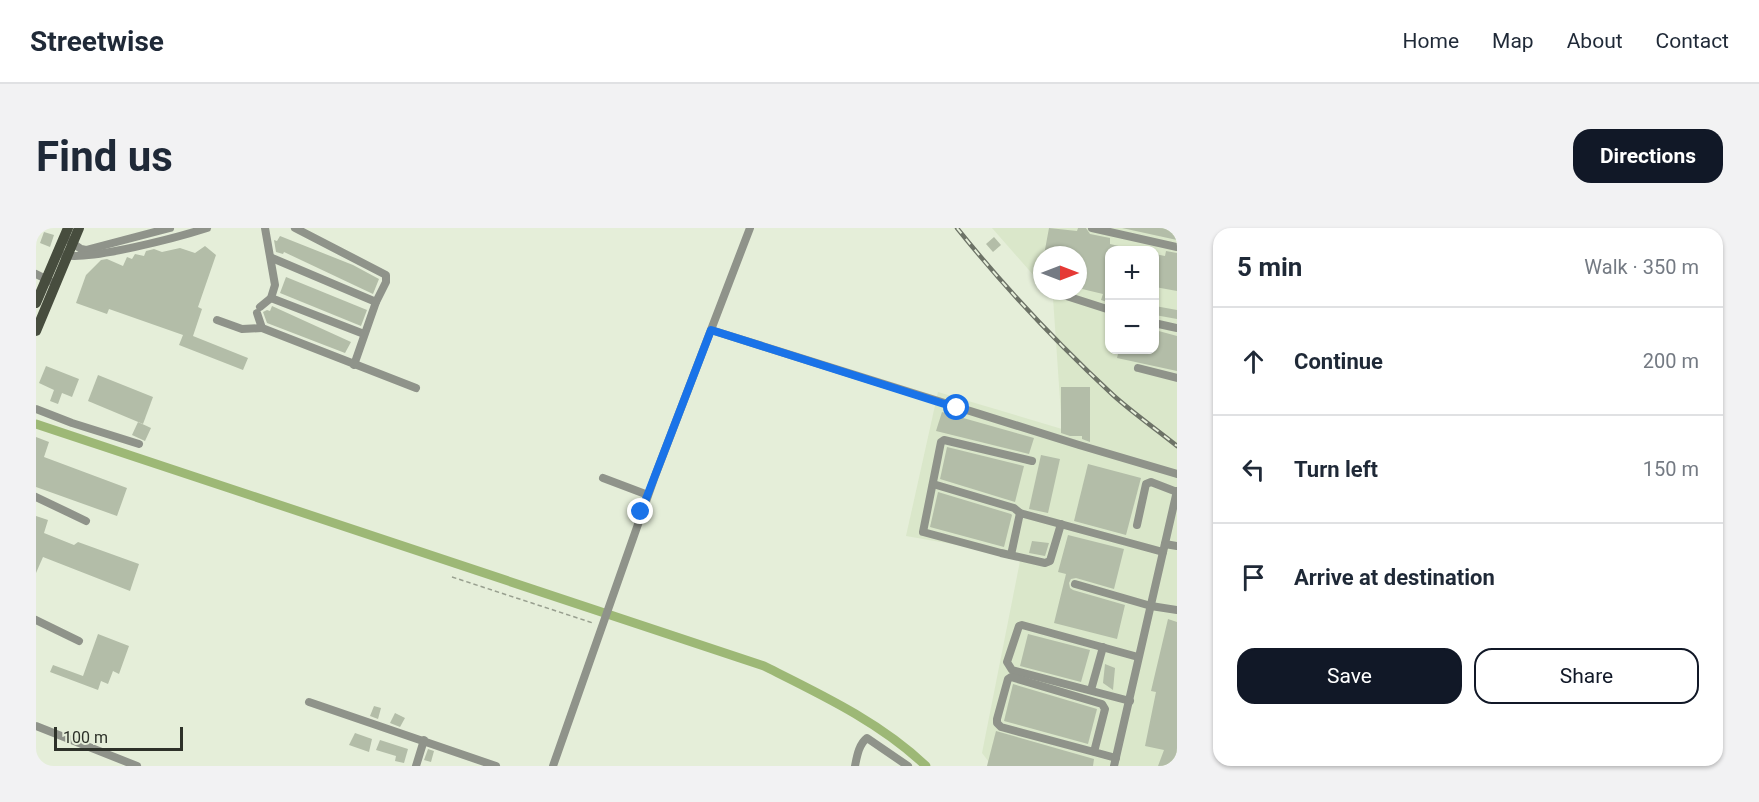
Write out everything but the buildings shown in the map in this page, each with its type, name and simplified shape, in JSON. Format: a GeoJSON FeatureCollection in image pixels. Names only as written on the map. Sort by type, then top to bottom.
{"type":"FeatureCollection","features":[{"type":"Feature","properties":{"kind":"main road"},"geometry":{"type":"LineString","coordinates":[[36,303],[46,279],[62,254],[68,236],[79,228]]}},
{"type":"Feature","properties":{"kind":"main road"},"geometry":{"type":"LineString","coordinates":[[36,332],[46,279]]}},
{"type":"Feature","properties":{"kind":"street"},"geometry":{"type":"LineString","coordinates":[[68,236],[81,249],[86,250],[170,228]]}},
{"type":"Feature","properties":{"kind":"street"},"geometry":{"type":"LineString","coordinates":[[62,254],[91,255],[207,228]]}},
{"type":"Feature","properties":{"kind":"street"},"geometry":{"type":"LineString","coordinates":[[262,328],[258,310],[271,298],[275,285],[265,228]]}},
{"type":"Feature","properties":{"kind":"street"},"geometry":{"type":"LineString","coordinates":[[295,228],[384,273],[386,282],[376,302],[354,365]]}},
{"type":"Feature","properties":{"kind":"street"},"geometry":{"type":"LineString","coordinates":[[553,766],[648,495],[750,228]]}},
{"type":"Feature","properties":{"kind":"street"},"geometry":{"type":"LineString","coordinates":[[1092,228],[1177,247]]}},
{"type":"Feature","properties":{"kind":"street"},"geometry":{"type":"LineString","coordinates":[[272,258],[376,302]]}},
{"type":"Feature","properties":{"kind":"street"},"geometry":{"type":"LineString","coordinates":[[271,298],[364,334]]}},
{"type":"Feature","properties":{"kind":"street"},"geometry":{"type":"LineString","coordinates":[[1079,300],[1105,308]]}},
{"type":"Feature","properties":{"kind":"street"},"geometry":{"type":"LineString","coordinates":[[217,320],[242,328],[262,328],[416,388]]}},
{"type":"Feature","properties":{"kind":"street"},"geometry":{"type":"LineString","coordinates":[[1159,324],[1177,328]]}},
{"type":"Feature","properties":{"kind":"street"},"geometry":{"type":"LineString","coordinates":[[711,330],[1079,446],[1177,474]]}},
{"type":"Feature","properties":{"kind":"street"},"geometry":{"type":"LineString","coordinates":[[1138,368],[1177,378]]}},
{"type":"Feature","properties":{"kind":"street"},"geometry":{"type":"LineString","coordinates":[[36,409],[138,444]]}},
{"type":"Feature","properties":{"kind":"street"},"geometry":{"type":"LineString","coordinates":[[1032,461],[944,440],[941,442],[923,532],[1047,563],[1050,561],[1061,524]]}},
{"type":"Feature","properties":{"kind":"street"},"geometry":{"type":"LineString","coordinates":[[603,478],[648,495]]}},
{"type":"Feature","properties":{"kind":"street"},"geometry":{"type":"LineString","coordinates":[[1094,752],[1105,709],[1102,704],[1011,677],[1008,679],[996,719],[1001,727],[1094,752],[1115,762],[1177,491],[1150,482],[1146,484],[1137,525]]}},
{"type":"Feature","properties":{"kind":"street"},"geometry":{"type":"LineString","coordinates":[[933,484],[1014,507],[1020,513],[1061,524],[1164,548],[1177,546]]}},
{"type":"Feature","properties":{"kind":"street"},"geometry":{"type":"LineString","coordinates":[[36,497],[86,521]]}},
{"type":"Feature","properties":{"kind":"street"},"geometry":{"type":"LineString","coordinates":[[1011,555],[1020,513]]}},
{"type":"Feature","properties":{"kind":"street"},"geometry":{"type":"LineString","coordinates":[[1075,584],[1151,606],[1177,610]]}},
{"type":"Feature","properties":{"kind":"street"},"geometry":{"type":"LineString","coordinates":[[36,620],[79,641]]}},
{"type":"Feature","properties":{"kind":"street"},"geometry":{"type":"LineString","coordinates":[[1130,701],[1012,670],[1007,662],[1019,626],[1022,625],[1138,657]]}},
{"type":"Feature","properties":{"kind":"street"},"geometry":{"type":"LineString","coordinates":[[1091,690],[1103,647]]}},
{"type":"Feature","properties":{"kind":"street"},"geometry":{"type":"LineString","coordinates":[[309,702],[496,766]]}},
{"type":"Feature","properties":{"kind":"street"},"geometry":{"type":"LineString","coordinates":[[36,726],[137,766]]}},
{"type":"Feature","properties":{"kind":"street"},"geometry":{"type":"LineString","coordinates":[[855,766],[858,752],[867,738],[908,766]]}},
{"type":"Feature","properties":{"kind":"street"},"geometry":{"type":"LineString","coordinates":[[416,766],[424,741]]}},
{"type":"Feature","properties":{"kind":"path"},"geometry":{"type":"LineString","coordinates":[[452,577],[603,624]]}},
{"type":"Feature","properties":{"kind":"shaded area"},"geometry":{"type":"Polygon","coordinates":[[[992,228],[1177,228],[1177,766],[992,766],[982,753],[1021,556],[906,536],[938,392],[1062,429],[1053,300],[1087,300],[1087,246],[1033,246],[1033,275],[992,228]]]}},
{"type":"Feature","properties":{"kind":"waterway"},"geometry":{"type":"LineString","coordinates":[[36,424],[764,666],[828,698],[869,722],[926,766]]}},
{"type":"Feature","properties":{"kind":"railway"},"geometry":{"type":"LineString","coordinates":[[957,228],[1032,314],[1072,355],[1121,402],[1177,446]]}},
{"type":"Feature","properties":{"kind":"route"},"geometry":{"type":"LineString","coordinates":[[641,512],[711,330],[957,408]]}}]}
